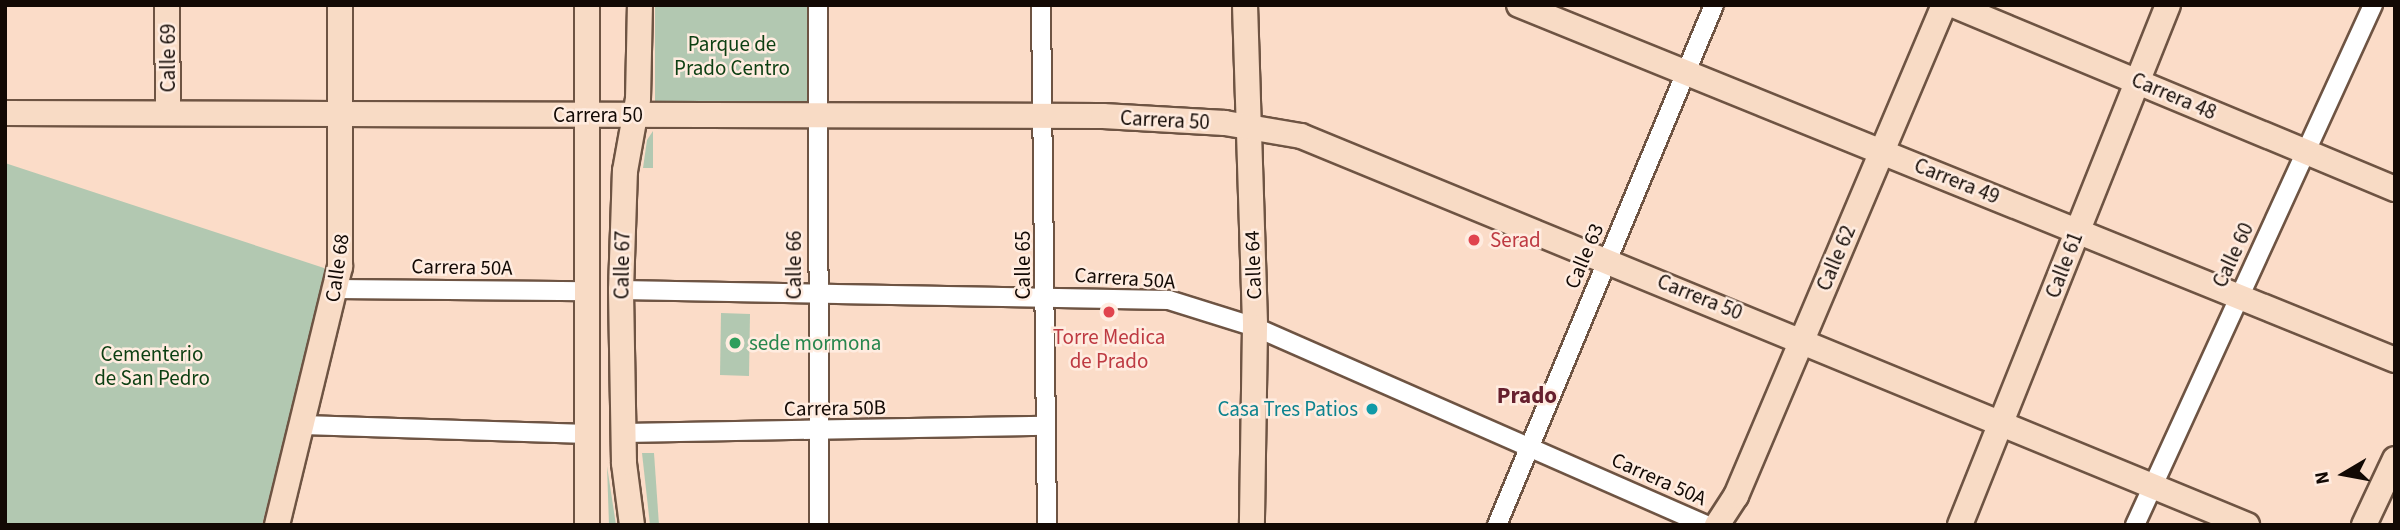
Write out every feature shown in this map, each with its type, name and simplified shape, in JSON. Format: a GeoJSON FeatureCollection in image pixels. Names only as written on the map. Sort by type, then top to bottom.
{"type":"FeatureCollection","features":[{"type":"Feature","properties":{"kind":"street","name":"Calle 69"},"geometry":{"type":"LineString","coordinates":[[167,5],[169,112]]}},
{"type":"Feature","properties":{"kind":"street","name":"Calle 68"},"geometry":{"type":"LineString","coordinates":[[277,525],[336,289],[343,224],[340,5]]}},
{"type":"Feature","properties":{"kind":"street","name":"Calle 67"},"geometry":{"type":"LineString","coordinates":[[587,5],[587,525]]}},
{"type":"Feature","properties":{"kind":"street","name":"Calle 67"},"geometry":{"type":"LineString","coordinates":[[632,525],[624,433],[621,290],[625,179],[636,115],[640,5]]}},
{"type":"Feature","properties":{"kind":"street","name":"Calle 66"},"geometry":{"type":"LineString","coordinates":[[818,5],[819,525]]}},
{"type":"Feature","properties":{"kind":"street","name":"Calle 65"},"geometry":{"type":"LineString","coordinates":[[1041,5],[1045,116],[1047,525]]}},
{"type":"Feature","properties":{"kind":"street","name":"Calle 64"},"geometry":{"type":"LineString","coordinates":[[1245,5],[1255,327],[1252,525]]}},
{"type":"Feature","properties":{"kind":"street","name":"Carrera 49"},"geometry":{"type":"LineString","coordinates":[[1519,5],[2395,360]]}},
{"type":"Feature","properties":{"kind":"street","name":"Calle 63"},"geometry":{"type":"LineString","coordinates":[[1497,525],[1714,5]]}},
{"type":"Feature","properties":{"kind":"street","name":"Calle 62"},"geometry":{"type":"LineString","coordinates":[[1725,521],[1944,5]]}},
{"type":"Feature","properties":{"kind":"street","name":"Carrera 48"},"geometry":{"type":"LineString","coordinates":[[1953,5],[2395,189]]}},
{"type":"Feature","properties":{"kind":"street","name":"Calle 61"},"geometry":{"type":"LineString","coordinates":[[1960,525],[2003,425],[2135,80],[2168,5]]}},
{"type":"Feature","properties":{"kind":"street","name":"Calle 60"},"geometry":{"type":"LineString","coordinates":[[2135,525],[2373,5]]}},
{"type":"Feature","properties":{"kind":"street","name":"Carrera 50"},"geometry":{"type":"LineString","coordinates":[[5,113],[1045,116],[1225,123],[1301,136],[1802,339],[2247,525]]}},
{"type":"Feature","properties":{"kind":"street","name":"Carrera 50A"},"geometry":{"type":"LineString","coordinates":[[336,289],[588,291]]}},
{"type":"Feature","properties":{"kind":"street","name":"Carrera 50A"},"geometry":{"type":"LineString","coordinates":[[621,290],[1169,300],[1255,327],[1707,525]]}},
{"type":"Feature","properties":{"kind":"street"},"geometry":{"type":"LineString","coordinates":[[303,425],[588,434]]}},
{"type":"Feature","properties":{"kind":"street","name":"Carrera 50B"},"geometry":{"type":"LineString","coordinates":[[624,433],[1046,426]]}},
{"type":"Feature","properties":{"kind":"street"},"geometry":{"type":"LineString","coordinates":[[2364,525],[2395,460]]}},
{"type":"Feature","properties":{"kind":"green space","name":"Parque de Prado Centro"},"geometry":{"type":"Polygon","coordinates":[[[655,5],[809,5],[807,106],[655,106],[655,5]]]}},
{"type":"Feature","properties":{"kind":"green space"},"geometry":{"type":"Polygon","coordinates":[[[653,131],[653,168],[643,168],[647,140],[653,131]]]}},
{"type":"Feature","properties":{"kind":"green space","name":"Cementerio de San Pedro"},"geometry":{"type":"Polygon","coordinates":[[[5,163],[324,268],[327,274],[262,525],[5,525],[5,163]]]}},
{"type":"Feature","properties":{"kind":"green space","name":"sede mormona"},"geometry":{"type":"Polygon","coordinates":[[[721,313],[750,314],[749,376],[720,375],[721,313]]]}},
{"type":"Feature","properties":{"kind":"green space"},"geometry":{"type":"Polygon","coordinates":[[[642,453],[654,453],[659,525],[650,525],[642,453]]]}},
{"type":"Feature","properties":{"kind":"green space"},"geometry":{"type":"Polygon","coordinates":[[[607,466],[616,525],[609,525],[607,466]]]}},
{"type":"Feature","properties":{"kind":"place","name":"Serad"},"geometry":{"type":"Point","coordinates":[1474,240]}},
{"type":"Feature","properties":{"kind":"place","name":"Torre Medica de Prado"},"geometry":{"type":"Point","coordinates":[1109,312]}},
{"type":"Feature","properties":{"kind":"place","name":"sede mormona"},"geometry":{"type":"Point","coordinates":[735,343]}},
{"type":"Feature","properties":{"kind":"place","name":"Casa Tres Patios"},"geometry":{"type":"Point","coordinates":[1372,409]}},
{"type":"Feature","properties":{"kind":"district","name":"Prado"},"geometry":{"type":"Point","coordinates":[1527,396]}}]}
